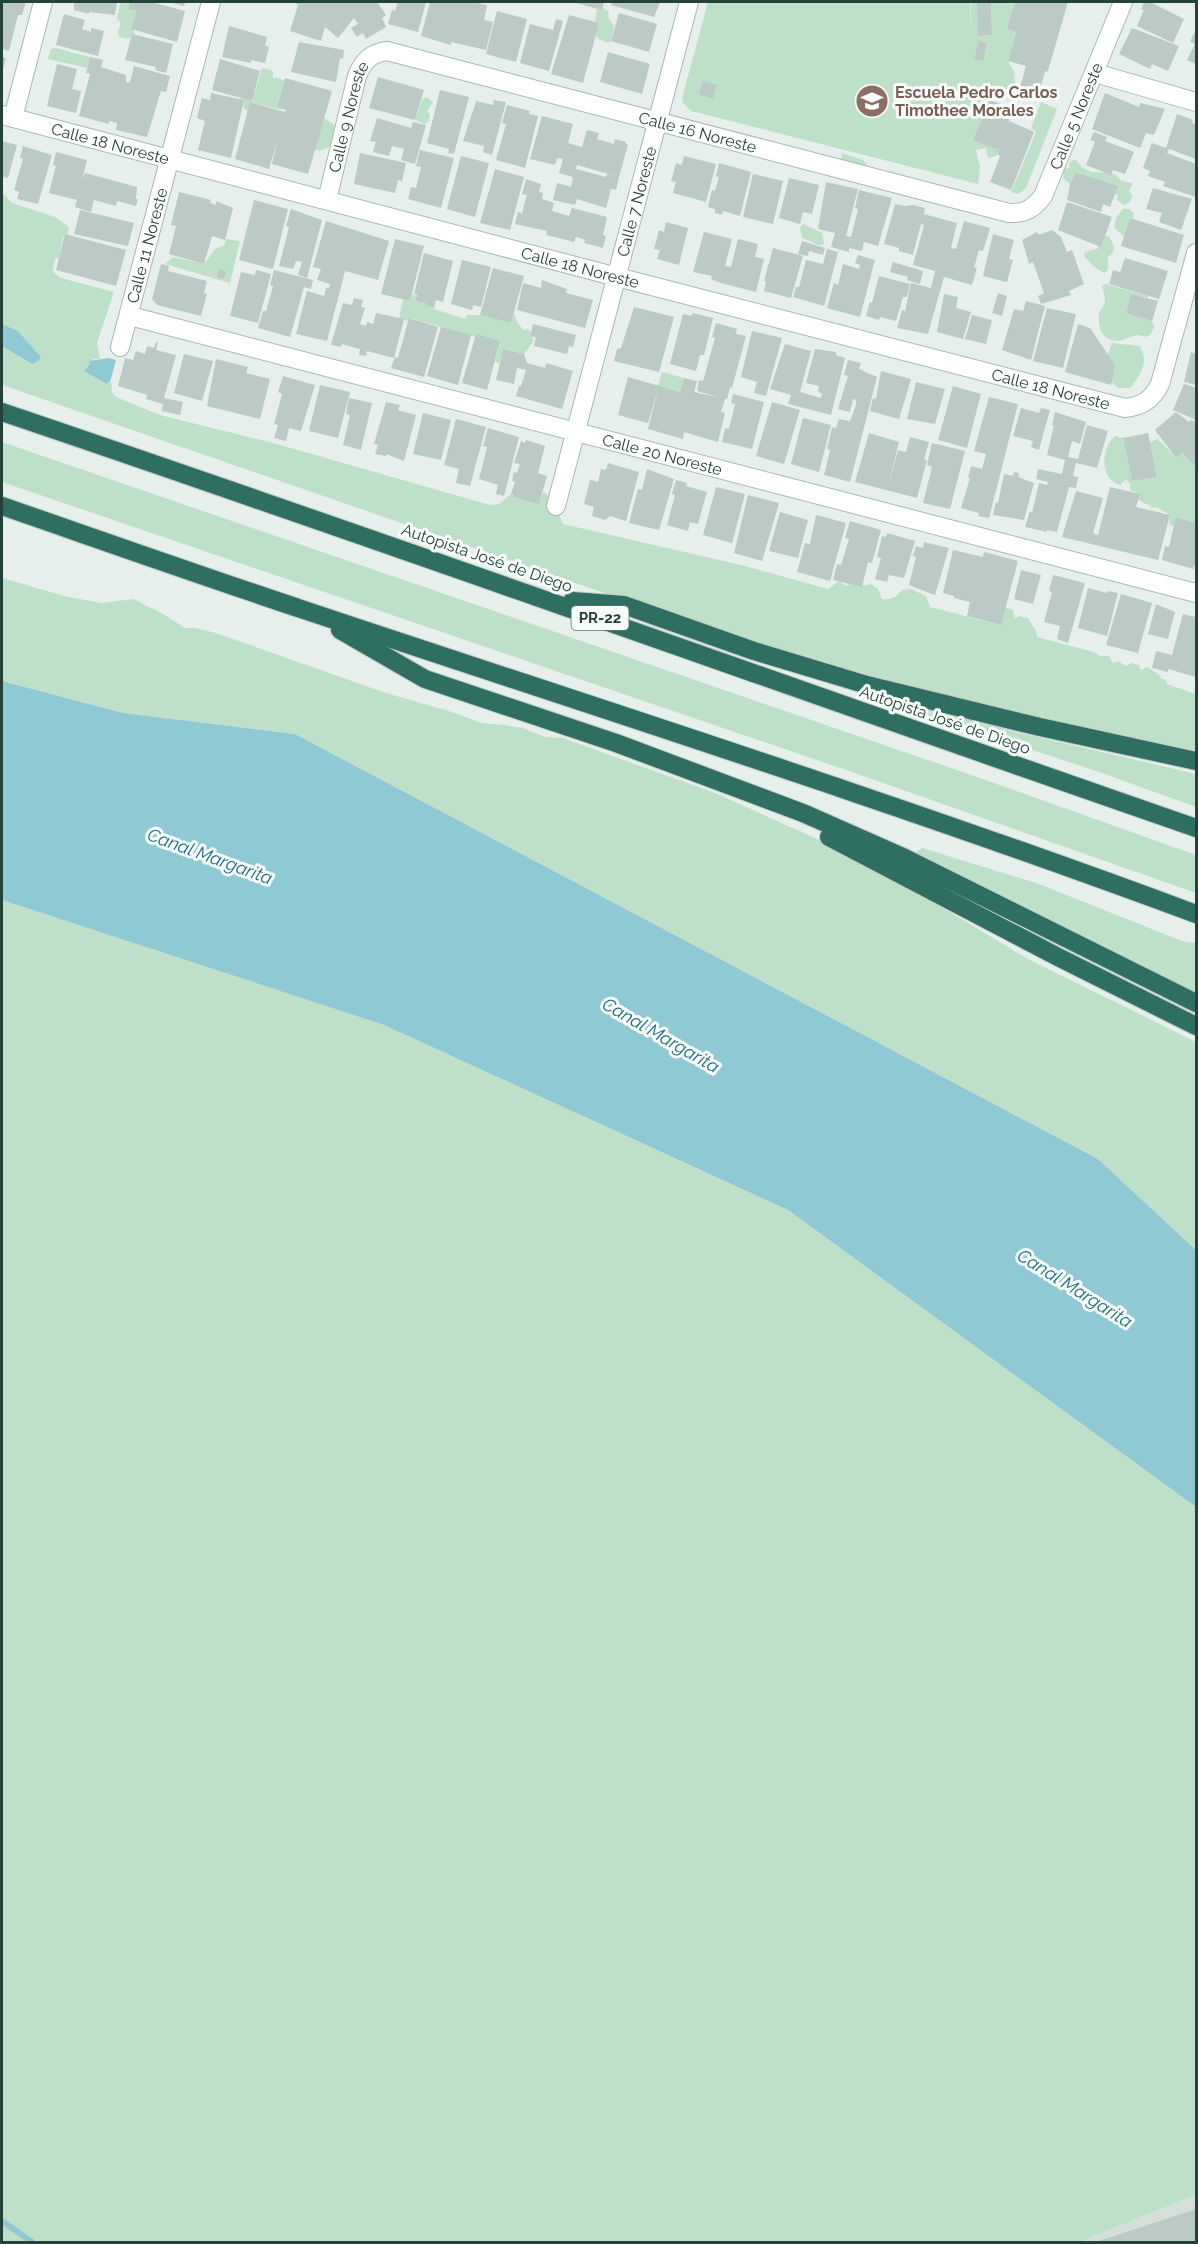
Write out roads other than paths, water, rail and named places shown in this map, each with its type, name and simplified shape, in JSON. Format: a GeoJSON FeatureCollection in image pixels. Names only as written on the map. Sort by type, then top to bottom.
{"type":"FeatureCollection","features":[{"type":"Feature","properties":{"kind":"highway","name":"Autopista José de Diego"},"geometry":{"type":"LineString","coordinates":[[2,412],[547,599],[880,719],[1197,828]]}},
{"type":"Feature","properties":{"kind":"highway"},"geometry":{"type":"LineString","coordinates":[[2,506],[304,610],[898,807],[1197,914]]}},
{"type":"Feature","properties":{"kind":"highway"},"geometry":{"type":"LineString","coordinates":[[547,599],[624,605],[754,651],[867,686],[1197,761]]}},
{"type":"Feature","properties":{"kind":"highway"},"geometry":{"type":"LineString","coordinates":[[304,610],[425,679],[616,743],[749,792],[905,858],[1197,1004]]}},
{"type":"Feature","properties":{"kind":"highway"},"geometry":{"type":"LineString","coordinates":[[749,792],[793,819],[1058,957],[1197,1026]]}},
{"type":"Feature","properties":{"kind":"street"},"geometry":{"type":"LineString","coordinates":[[7,116],[43,2]]}},
{"type":"Feature","properties":{"kind":"street","name":"Calle 11 Noreste"},"geometry":{"type":"LineString","coordinates":[[120,347],[130,316],[168,159],[212,2]]}},
{"type":"Feature","properties":{"kind":"street","name":"Calle 7 Noreste"},"geometry":{"type":"LineString","coordinates":[[556,506],[690,2]]}},
{"type":"Feature","properties":{"kind":"street","name":"Calle 5 Noreste"},"geometry":{"type":"LineString","coordinates":[[1009,213],[1018,213],[1032,208],[1043,196],[1123,2]]}},
{"type":"Feature","properties":{"kind":"street","name":"Calle 16 Noreste"},"geometry":{"type":"LineString","coordinates":[[387,51],[1009,213]]}},
{"type":"Feature","properties":{"kind":"street","name":"Calle 9 Noreste"},"geometry":{"type":"LineString","coordinates":[[327,200],[357,76],[369,57],[376,52],[387,51]]}},
{"type":"Feature","properties":{"kind":"street"},"geometry":{"type":"LineString","coordinates":[[1095,73],[1197,102]]}},
{"type":"Feature","properties":{"kind":"street","name":"Calle 18 Noreste"},"geometry":{"type":"LineString","coordinates":[[7,116],[1125,408],[1147,402],[1155,393],[1197,253]]}},
{"type":"Feature","properties":{"kind":"street","name":"Calle 20 Noreste"},"geometry":{"type":"LineString","coordinates":[[130,316],[1197,593]]}},
{"type":"Feature","properties":{"kind":"water"},"geometry":{"type":"Polygon","coordinates":[[[2,324],[18,331],[41,357],[38,361],[32,364],[2,346],[2,324]]]}},
{"type":"Feature","properties":{"kind":"water"},"geometry":{"type":"Polygon","coordinates":[[[109,358],[116,360],[111,379],[107,384],[84,371],[90,364],[89,361],[109,358]]]}},
{"type":"Feature","properties":{"kind":"water","name":"Canal Margarita"},"geometry":{"type":"Polygon","coordinates":[[[2,681],[123,713],[295,734],[1098,1159],[1196,1250],[1196,1507],[788,1210],[384,1025],[2,900],[2,681]]]}},
{"type":"Feature","properties":{"kind":"waterway"},"geometry":{"type":"LineString","coordinates":[[2,2221],[32,2242]]}},
{"type":"Feature","properties":{"kind":"place","name":"Escuela Pedro Carlos Timothee Morales"},"geometry":{"type":"Point","coordinates":[872,101]}}]}
